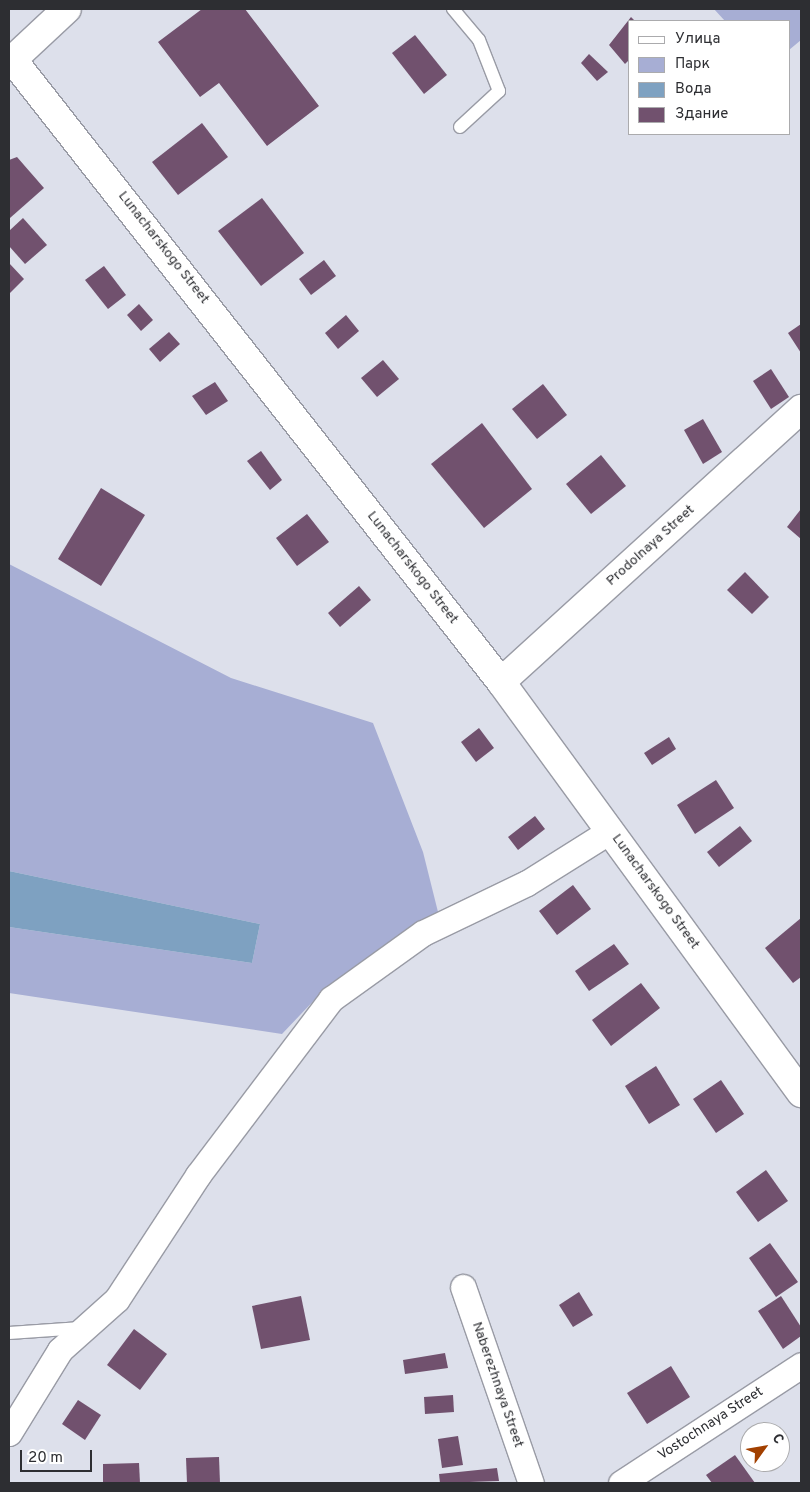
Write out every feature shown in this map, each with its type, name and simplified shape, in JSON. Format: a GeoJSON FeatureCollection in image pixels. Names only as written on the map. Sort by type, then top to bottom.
{"type":"FeatureCollection","features":[{"type":"Feature","properties":{"kind":"main road"},"geometry":{"type":"LineString","coordinates":[[10,58],[67,9]]}},
{"type":"Feature","properties":{"kind":"main road","name":"Lunacharskogo Street"},"geometry":{"type":"LineString","coordinates":[[10,58],[501,682],[801,1093]]}},
{"type":"Feature","properties":{"kind":"main road","name":"Prodolnaya Street"},"geometry":{"type":"LineString","coordinates":[[501,682],[801,410]]}},
{"type":"Feature","properties":{"kind":"street"},"geometry":{"type":"LineString","coordinates":[[9,1433],[60,1350],[117,1299],[198,1175],[331,999],[422,933],[527,883],[610,831]]}},
{"type":"Feature","properties":{"kind":"street","name":"Naberezhnaya Street"},"geometry":{"type":"LineString","coordinates":[[463,1287],[530,1483]]}},
{"type":"Feature","properties":{"kind":"street","name":"Vostochnaya Street"},"geometry":{"type":"LineString","coordinates":[[621,1483],[801,1365]]}},
{"type":"Feature","properties":{"kind":"lane"},"geometry":{"type":"LineString","coordinates":[[453,9],[479,40],[499,91],[460,127]]}},
{"type":"Feature","properties":{"kind":"lane"},"geometry":{"type":"LineString","coordinates":[[9,1333],[86,1327]]}},
{"type":"Feature","properties":{"kind":"green space"},"geometry":{"type":"Polygon","coordinates":[[[714,9],[801,9],[801,40],[790,49],[790,20],[724,20],[714,9]]]}},
{"type":"Feature","properties":{"kind":"green space"},"geometry":{"type":"Polygon","coordinates":[[[9,564],[231,678],[373,723],[423,852],[438,912],[320,994],[282,1034],[9,993],[9,927],[252,963],[260,924],[9,871],[9,564]]]}},
{"type":"Feature","properties":{"kind":"water"},"geometry":{"type":"Polygon","coordinates":[[[9,871],[260,924],[252,963],[9,927],[9,871]]]}},
{"type":"Feature","properties":{"kind":"building"},"geometry":{"type":"Polygon","coordinates":[[[202,9],[245,9],[319,106],[267,146],[219,83],[200,97],[158,42],[202,9]]]}},
{"type":"Feature","properties":{"kind":"building"},"geometry":{"type":"Polygon","coordinates":[[[628,21],[628,61],[625,64],[609,45],[628,21]]]}},
{"type":"Feature","properties":{"kind":"building"},"geometry":{"type":"Polygon","coordinates":[[[415,35],[447,75],[424,94],[392,53],[415,35]]]}},
{"type":"Feature","properties":{"kind":"building"},"geometry":{"type":"Polygon","coordinates":[[[589,54],[608,72],[597,81],[581,63],[589,54]]]}},
{"type":"Feature","properties":{"kind":"building"},"geometry":{"type":"Polygon","coordinates":[[[202,123],[228,157],[178,195],[152,162],[202,123]]]}},
{"type":"Feature","properties":{"kind":"building"},"geometry":{"type":"Polygon","coordinates":[[[17,157],[44,188],[10,218],[9,160],[17,157]]]}},
{"type":"Feature","properties":{"kind":"building"},"geometry":{"type":"Polygon","coordinates":[[[262,198],[304,253],[261,286],[218,231],[262,198]]]}},
{"type":"Feature","properties":{"kind":"building"},"geometry":{"type":"Polygon","coordinates":[[[23,218],[47,245],[25,264],[9,246],[9,231],[23,218]]]}},
{"type":"Feature","properties":{"kind":"building"},"geometry":{"type":"Polygon","coordinates":[[[324,260],[336,276],[311,295],[299,279],[324,260]]]}},
{"type":"Feature","properties":{"kind":"building"},"geometry":{"type":"Polygon","coordinates":[[[9,263],[24,279],[9,294],[9,263]]]}},
{"type":"Feature","properties":{"kind":"building"},"geometry":{"type":"Polygon","coordinates":[[[104,266],[126,295],[108,309],[85,280],[104,266]]]}},
{"type":"Feature","properties":{"kind":"building"},"geometry":{"type":"Polygon","coordinates":[[[139,304],[153,320],[141,331],[127,315],[139,304]]]}},
{"type":"Feature","properties":{"kind":"building"},"geometry":{"type":"Polygon","coordinates":[[[346,315],[359,331],[338,349],[325,333],[346,315]]]}},
{"type":"Feature","properties":{"kind":"building"},"geometry":{"type":"Polygon","coordinates":[[[801,324],[801,353],[788,333],[801,324]]]}},
{"type":"Feature","properties":{"kind":"building"},"geometry":{"type":"Polygon","coordinates":[[[169,332],[180,344],[160,362],[149,349],[169,332]]]}},
{"type":"Feature","properties":{"kind":"building"},"geometry":{"type":"Polygon","coordinates":[[[383,360],[399,379],[377,397],[361,378],[383,360]]]}},
{"type":"Feature","properties":{"kind":"building"},"geometry":{"type":"Polygon","coordinates":[[[771,369],[789,397],[771,409],[753,381],[771,369]]]}},
{"type":"Feature","properties":{"kind":"building"},"geometry":{"type":"Polygon","coordinates":[[[215,382],[228,401],[206,415],[192,396],[215,382]]]}},
{"type":"Feature","properties":{"kind":"building"},"geometry":{"type":"Polygon","coordinates":[[[543,384],[567,415],[537,439],[512,409],[543,384]]]}},
{"type":"Feature","properties":{"kind":"building"},"geometry":{"type":"Polygon","coordinates":[[[703,419],[722,452],[703,464],[684,430],[703,419]]]}},
{"type":"Feature","properties":{"kind":"building"},"geometry":{"type":"Polygon","coordinates":[[[482,423],[532,489],[484,528],[431,464],[482,423]]]}},
{"type":"Feature","properties":{"kind":"building"},"geometry":{"type":"Polygon","coordinates":[[[261,451],[282,480],[270,490],[247,461],[261,451]]]}},
{"type":"Feature","properties":{"kind":"building"},"geometry":{"type":"Polygon","coordinates":[[[601,455],[626,486],[591,514],[566,484],[601,455]]]}},
{"type":"Feature","properties":{"kind":"building"},"geometry":{"type":"Polygon","coordinates":[[[101,488],[145,515],[101,586],[58,559],[101,488]]]}},
{"type":"Feature","properties":{"kind":"building"},"geometry":{"type":"Polygon","coordinates":[[[801,509],[801,539],[787,527],[801,509]]]}},
{"type":"Feature","properties":{"kind":"building"},"geometry":{"type":"Polygon","coordinates":[[[307,514],[329,542],[297,566],[276,538],[307,514]]]}},
{"type":"Feature","properties":{"kind":"building"},"geometry":{"type":"Polygon","coordinates":[[[745,572],[769,597],[752,614],[727,590],[745,572]]]}},
{"type":"Feature","properties":{"kind":"building"},"geometry":{"type":"Polygon","coordinates":[[[359,586],[371,600],[340,627],[328,613],[359,586]]]}},
{"type":"Feature","properties":{"kind":"building"},"geometry":{"type":"Polygon","coordinates":[[[479,728],[494,748],[476,762],[461,742],[479,728]]]}},
{"type":"Feature","properties":{"kind":"building"},"geometry":{"type":"Polygon","coordinates":[[[669,737],[676,749],[652,765],[644,753],[669,737]]]}},
{"type":"Feature","properties":{"kind":"building"},"geometry":{"type":"Polygon","coordinates":[[[716,780],[734,808],[695,834],[677,805],[716,780]]]}},
{"type":"Feature","properties":{"kind":"building"},"geometry":{"type":"Polygon","coordinates":[[[535,816],[545,829],[518,850],[508,837],[535,816]]]}},
{"type":"Feature","properties":{"kind":"building"},"geometry":{"type":"Polygon","coordinates":[[[740,826],[752,841],[719,867],[707,852],[740,826]]]}},
{"type":"Feature","properties":{"kind":"building"},"geometry":{"type":"Polygon","coordinates":[[[573,885],[591,909],[557,935],[539,911],[573,885]]]}},
{"type":"Feature","properties":{"kind":"building"},"geometry":{"type":"Polygon","coordinates":[[[801,918],[801,977],[793,983],[765,948],[801,918]]]}},
{"type":"Feature","properties":{"kind":"building"},"geometry":{"type":"Polygon","coordinates":[[[614,944],[629,964],[589,991],[575,971],[614,944]]]}},
{"type":"Feature","properties":{"kind":"building"},"geometry":{"type":"Polygon","coordinates":[[[641,983],[660,1008],[611,1046],[592,1020],[641,983]]]}},
{"type":"Feature","properties":{"kind":"building"},"geometry":{"type":"Polygon","coordinates":[[[656,1066],[680,1105],[649,1124],[625,1086],[656,1066]]]}},
{"type":"Feature","properties":{"kind":"building"},"geometry":{"type":"Polygon","coordinates":[[[721,1080],[744,1114],[716,1133],[693,1099],[721,1080]]]}},
{"type":"Feature","properties":{"kind":"building"},"geometry":{"type":"Polygon","coordinates":[[[766,1170],[788,1201],[758,1222],[736,1192],[766,1170]]]}},
{"type":"Feature","properties":{"kind":"building"},"geometry":{"type":"Polygon","coordinates":[[[770,1243],[798,1282],[776,1297],[749,1258],[770,1243]]]}},
{"type":"Feature","properties":{"kind":"building"},"geometry":{"type":"Polygon","coordinates":[[[579,1292],[593,1315],[573,1327],[559,1305],[579,1292]]]}},
{"type":"Feature","properties":{"kind":"building"},"geometry":{"type":"Polygon","coordinates":[[[301,1296],[310,1340],[261,1349],[252,1306],[301,1296]]]}},
{"type":"Feature","properties":{"kind":"building"},"geometry":{"type":"Polygon","coordinates":[[[781,1296],[801,1327],[801,1336],[783,1349],[758,1311],[781,1296]]]}},
{"type":"Feature","properties":{"kind":"building"},"geometry":{"type":"Polygon","coordinates":[[[134,1329],[167,1354],[140,1390],[107,1365],[134,1329]]]}},
{"type":"Feature","properties":{"kind":"building"},"geometry":{"type":"Polygon","coordinates":[[[445,1353],[448,1368],[405,1374],[403,1360],[445,1353]]]}},
{"type":"Feature","properties":{"kind":"building"},"geometry":{"type":"Polygon","coordinates":[[[671,1366],[690,1397],[647,1424],[627,1393],[671,1366]]]}},
{"type":"Feature","properties":{"kind":"building"},"geometry":{"type":"Polygon","coordinates":[[[453,1395],[454,1412],[425,1414],[424,1397],[453,1395]]]}},
{"type":"Feature","properties":{"kind":"building"},"geometry":{"type":"Polygon","coordinates":[[[78,1400],[101,1415],[85,1440],[62,1424],[78,1400]]]}},
{"type":"Feature","properties":{"kind":"building"},"geometry":{"type":"Polygon","coordinates":[[[458,1436],[463,1465],[442,1468],[438,1439],[458,1436]]]}},
{"type":"Feature","properties":{"kind":"building"},"geometry":{"type":"Polygon","coordinates":[[[735,1455],[740,1462],[740,1472],[747,1472],[755,1483],[712,1483],[706,1475],[735,1455]]]}},
{"type":"Feature","properties":{"kind":"building"},"geometry":{"type":"Polygon","coordinates":[[[219,1457],[220,1483],[187,1483],[186,1458],[219,1457]]]}},
{"type":"Feature","properties":{"kind":"building"},"geometry":{"type":"Polygon","coordinates":[[[139,1463],[140,1483],[103,1483],[103,1464],[139,1463]]]}},
{"type":"Feature","properties":{"kind":"building"},"geometry":{"type":"Polygon","coordinates":[[[497,1468],[499,1481],[440,1483],[439,1474],[497,1468]]]}}]}
